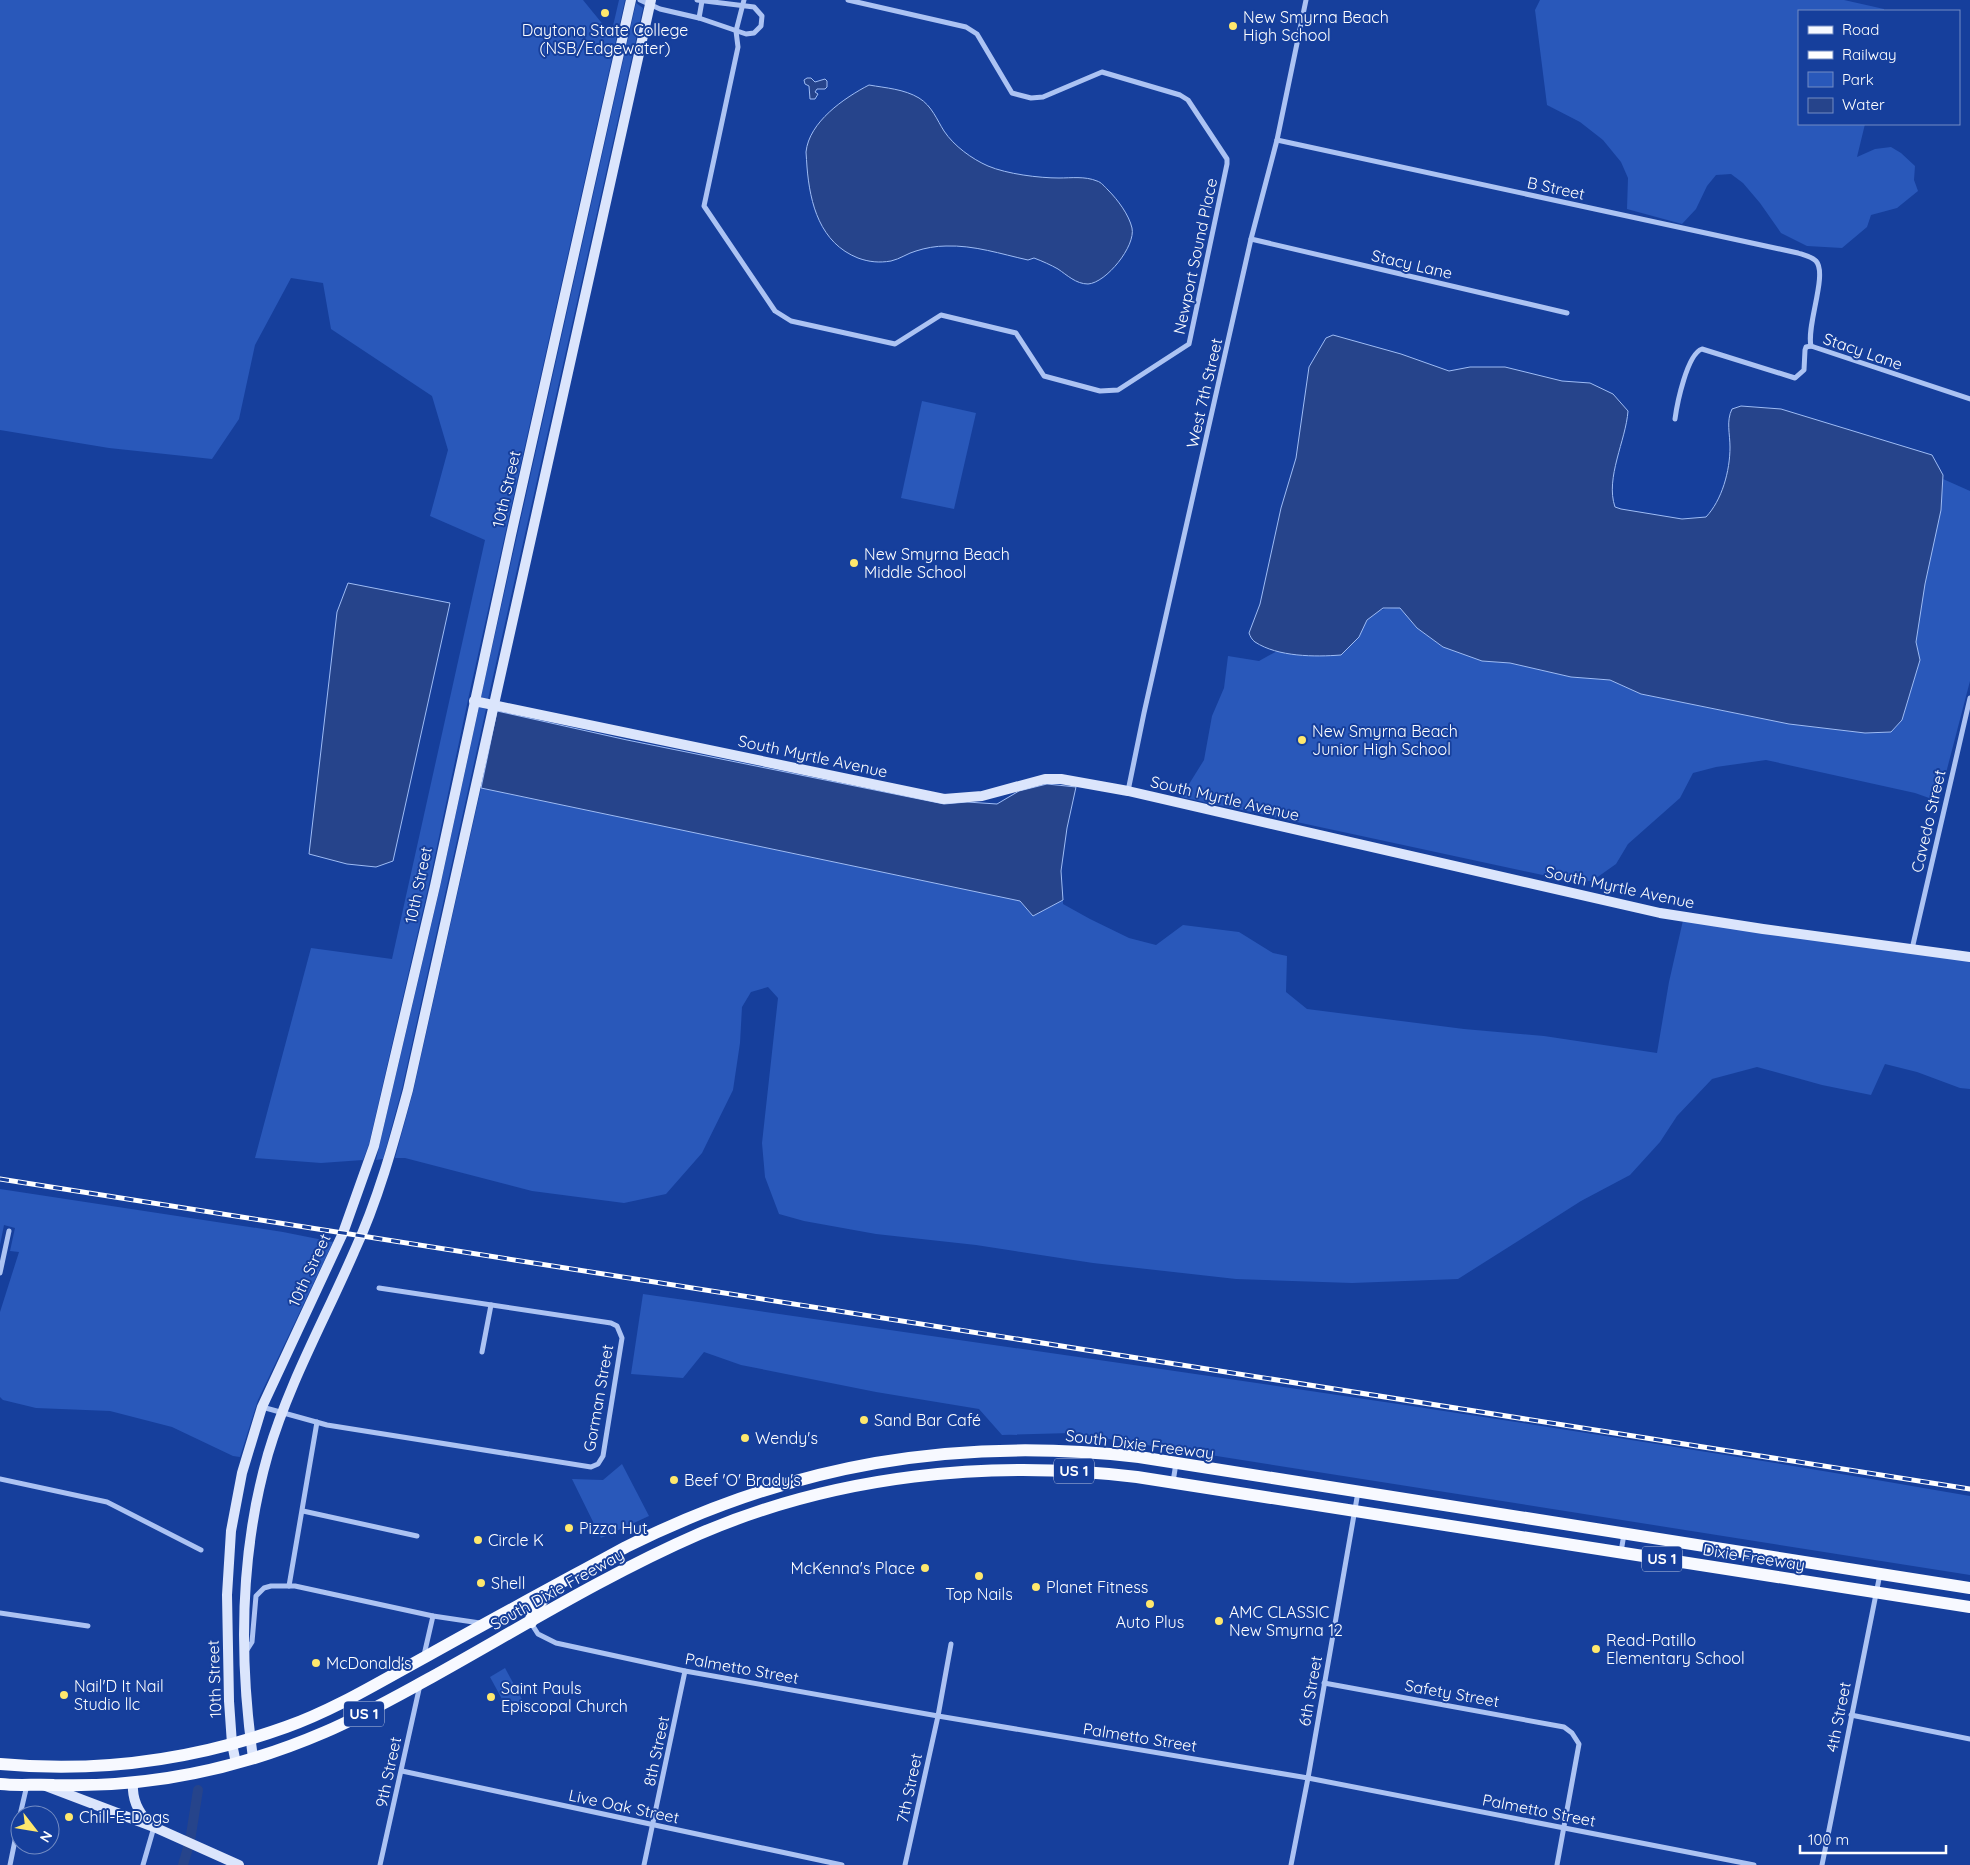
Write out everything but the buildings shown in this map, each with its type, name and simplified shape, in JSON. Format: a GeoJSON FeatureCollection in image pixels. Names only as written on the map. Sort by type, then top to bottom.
{"type":"FeatureCollection","features":[{"type":"Feature","properties":{"kind":"main road","name":"South Dixie Freeway"},"geometry":{"type":"LineString","coordinates":[[0,1764],[64,1768],[147,1762],[232,1744],[288,1726],[363,1692],[519,1605],[656,1532],[788,1485],[886,1460],[991,1450],[1073,1451],[1176,1463],[1358,1492]]}},
{"type":"Feature","properties":{"kind":"main road","name":"South Dixie Freeway"},"geometry":{"type":"LineString","coordinates":[[133,1784],[204,1772],[253,1758],[332,1729],[642,1561],[728,1520],[793,1498],[922,1475],[989,1470],[1066,1470],[1173,1482],[1355,1511]]}},
{"type":"Feature","properties":{"kind":"main road","name":"Dixie Freeway"},"geometry":{"type":"LineString","coordinates":[[1358,1492],[1970,1588]]}},
{"type":"Feature","properties":{"kind":"main road","name":"Dixie Freeway"},"geometry":{"type":"LineString","coordinates":[[1355,1511],[1970,1607]]}},
{"type":"Feature","properties":{"kind":"main road"},"geometry":{"type":"LineString","coordinates":[[530,1622],[532,1613],[538,1604],[556,1585]]}},
{"type":"Feature","properties":{"kind":"main road"},"geometry":{"type":"LineString","coordinates":[[500,1639],[509,1626],[519,1605]]}},
{"type":"Feature","properties":{"kind":"main road","name":"US 1"},"geometry":{"type":"LineString","coordinates":[[0,1784],[95,1786],[133,1784]]}},
{"type":"Feature","properties":{"kind":"street","name":"10th Street"},"geometry":{"type":"LineString","coordinates":[[236,1763],[232,1744],[227,1595],[229,1548],[242,1473],[262,1407],[343,1233],[374,1146],[435,886],[474,701],[631,0]]}},
{"type":"Feature","properties":{"kind":"street"},"geometry":{"type":"LineString","coordinates":[[640,0],[699,18],[736,32],[754,33],[762,23],[762,16],[757,8],[700,1],[699,18]]}},
{"type":"Feature","properties":{"kind":"street","name":"Newport Sound Place"},"geometry":{"type":"LineString","coordinates":[[744,0],[736,32],[738,47],[704,206],[775,311],[791,321],[895,344],[941,315],[997,328],[1016,333],[1044,376],[1100,391],[1118,390],[1189,344],[1227,169],[1227,160],[1188,100],[1180,95],[1102,72],[1043,97],[1030,98],[1021,96],[1012,93],[977,34],[966,27],[848,0]]}},
{"type":"Feature","properties":{"kind":"street","name":"West 7th Street"},"geometry":{"type":"LineString","coordinates":[[1128,791],[1144,712],[1251,240],[1277,140],[1306,0]]}},
{"type":"Feature","properties":{"kind":"street","name":"10th Street"},"geometry":{"type":"LineString","coordinates":[[253,1758],[244,1654],[247,1570],[253,1526],[269,1454],[298,1374],[354,1252],[377,1194],[408,1090],[650,3]]}},
{"type":"Feature","properties":{"kind":"street","name":"B Street"},"geometry":{"type":"LineString","coordinates":[[1277,140],[1798,253],[1811,258],[1818,263],[1820,274],[1810,333],[1811,346]]}},
{"type":"Feature","properties":{"kind":"street","name":"Stacy Lane"},"geometry":{"type":"LineString","coordinates":[[1251,240],[1567,313]]}},
{"type":"Feature","properties":{"kind":"street","name":"Stacy Lane"},"geometry":{"type":"LineString","coordinates":[[1675,419],[1678,397],[1694,354],[1699,349],[1795,378],[1804,370],[1805,350],[1806,347],[1811,346],[1970,399]]}},
{"type":"Feature","properties":{"kind":"street","name":"Cavedo Street"},"geometry":{"type":"LineString","coordinates":[[1912,949],[1970,698]]}},
{"type":"Feature","properties":{"kind":"street","name":"South Myrtle Avenue"},"geometry":{"type":"LineString","coordinates":[[474,701],[944,799],[982,796],[1045,779],[1060,779],[1128,791],[1660,913],[1970,957]]}},
{"type":"Feature","properties":{"kind":"street"},"geometry":{"type":"LineString","coordinates":[[359,1191],[377,1194]]}},
{"type":"Feature","properties":{"kind":"street"},"geometry":{"type":"LineString","coordinates":[[0,1273],[9,1231]]}},
{"type":"Feature","properties":{"kind":"street"},"geometry":{"type":"LineString","coordinates":[[326,1271],[342,1278]]}},
{"type":"Feature","properties":{"kind":"street","name":"Gorman Street"},"geometry":{"type":"LineString","coordinates":[[262,1407],[317,1422],[591,1467],[598,1464],[603,1456],[622,1338],[617,1326],[612,1323],[379,1288]]}},
{"type":"Feature","properties":{"kind":"street"},"geometry":{"type":"LineString","coordinates":[[482,1352],[492,1305]]}},
{"type":"Feature","properties":{"kind":"street"},"geometry":{"type":"LineString","coordinates":[[289,1586],[317,1422]]}},
{"type":"Feature","properties":{"kind":"street"},"geometry":{"type":"LineString","coordinates":[[989,1470],[991,1450]]}},
{"type":"Feature","properties":{"kind":"street"},"geometry":{"type":"LineString","coordinates":[[1173,1482],[1176,1463]]}},
{"type":"Feature","properties":{"kind":"street"},"geometry":{"type":"LineString","coordinates":[[0,1479],[106,1502],[201,1550]]}},
{"type":"Feature","properties":{"kind":"street","name":"6th Street"},"geometry":{"type":"LineString","coordinates":[[1291,1865],[1358,1492]]}},
{"type":"Feature","properties":{"kind":"street"},"geometry":{"type":"LineString","coordinates":[[303,1512],[417,1536]]}},
{"type":"Feature","properties":{"kind":"street"},"geometry":{"type":"LineString","coordinates":[[1621,1552],[1624,1533]]}},
{"type":"Feature","properties":{"kind":"street","name":"4th Street"},"geometry":{"type":"LineString","coordinates":[[1822,1865],[1880,1574]]}},
{"type":"Feature","properties":{"kind":"street"},"geometry":{"type":"LineString","coordinates":[[244,1654],[252,1642],[255,1600],[259,1592],[271,1586],[295,1586],[433,1616],[486,1624]]}},
{"type":"Feature","properties":{"kind":"street"},"geometry":{"type":"LineString","coordinates":[[0,1613],[88,1626]]}},
{"type":"Feature","properties":{"kind":"street"},"geometry":{"type":"LineString","coordinates":[[424,1658],[433,1616]]}},
{"type":"Feature","properties":{"kind":"street","name":"Palmetto Street"},"geometry":{"type":"LineString","coordinates":[[530,1622],[538,1634],[556,1643],[685,1671],[938,1716],[1308,1778],[1754,1865]]}},
{"type":"Feature","properties":{"kind":"street","name":"7th Street"},"geometry":{"type":"LineString","coordinates":[[905,1865],[938,1716],[951,1644]]}},
{"type":"Feature","properties":{"kind":"street","name":"8th Street"},"geometry":{"type":"LineString","coordinates":[[644,1865],[654,1825],[685,1671]]}},
{"type":"Feature","properties":{"kind":"street","name":"9th Street"},"geometry":{"type":"LineString","coordinates":[[380,1865],[420,1683]]}},
{"type":"Feature","properties":{"kind":"street","name":"Safety Street"},"geometry":{"type":"LineString","coordinates":[[1324,1683],[1564,1727],[1572,1733],[1579,1744],[1564,1827]]}},
{"type":"Feature","properties":{"kind":"street"},"geometry":{"type":"LineString","coordinates":[[1851,1715],[1970,1739]]}},
{"type":"Feature","properties":{"kind":"street","name":"Live Oak Street"},"geometry":{"type":"LineString","coordinates":[[402,1771],[842,1865]]}},
{"type":"Feature","properties":{"kind":"street"},"geometry":{"type":"LineString","coordinates":[[22,1805],[27,1784]]}},
{"type":"Feature","properties":{"kind":"street"},"geometry":{"type":"LineString","coordinates":[[40,1784],[154,1827],[239,1865]]}},
{"type":"Feature","properties":{"kind":"street"},"geometry":{"type":"LineString","coordinates":[[133,1784],[132,1792],[135,1804],[140,1814],[154,1827]]}},
{"type":"Feature","properties":{"kind":"street"},"geometry":{"type":"LineString","coordinates":[[143,1865],[154,1827]]}},
{"type":"Feature","properties":{"kind":"street"},"geometry":{"type":"LineString","coordinates":[[1557,1865],[1564,1827]]}},
{"type":"Feature","properties":{"kind":"green space"},"geometry":{"type":"Polygon","coordinates":[[[0,0],[583,0],[609,30],[613,26],[619,0],[625,0],[469,695],[429,884],[369,1144],[363,1160],[321,1163],[255,1158],[311,948],[392,959],[485,540],[430,516],[448,450],[432,396],[331,329],[323,283],[291,278],[255,345],[239,419],[212,459],[109,448],[0,430],[0,0]]]}},
{"type":"Feature","properties":{"kind":"green space"},"geometry":{"type":"Polygon","coordinates":[[[1540,0],[1844,0],[1884,9],[1798,10],[1798,125],[1865,125],[1857,157],[1875,149],[1891,147],[1901,153],[1915,166],[1914,180],[1918,191],[1897,208],[1871,215],[1867,227],[1842,248],[1807,246],[1781,233],[1760,203],[1743,183],[1731,174],[1716,175],[1707,186],[1696,209],[1682,224],[1627,209],[1628,178],[1621,162],[1603,140],[1580,122],[1547,105],[1535,10],[1540,0]]]}},
{"type":"Feature","properties":{"kind":"green space"},"geometry":{"type":"Polygon","coordinates":[[[636,3],[643,8],[488,699],[481,697],[636,3]]]}},
{"type":"Feature","properties":{"kind":"green space"},"geometry":{"type":"Polygon","coordinates":[[[922,401],[976,413],[954,509],[901,498],[922,401]]]}},
{"type":"Feature","properties":{"kind":"green space"},"geometry":{"type":"Polygon","coordinates":[[[1943,479],[1970,491],[1970,681],[1940,796],[1932,799],[1915,793],[1766,760],[1716,767],[1693,773],[1680,798],[1628,844],[1616,864],[1592,881],[1560,881],[1552,877],[1181,797],[1204,760],[1212,716],[1224,688],[1228,656],[1259,661],[1277,651],[1359,637],[1366,623],[1374,614],[1391,608],[1400,608],[1417,628],[1443,647],[1482,661],[1510,663],[1571,677],[1610,680],[1641,694],[1789,724],[1865,733],[1891,732],[1902,720],[1920,660],[1916,642],[1924,584],[1941,510],[1943,479]]]}},
{"type":"Feature","properties":{"kind":"green space"},"geometry":{"type":"Polygon","coordinates":[[[479,707],[486,709],[402,1089],[383,1159],[376,1160],[439,892],[479,707]]]}},
{"type":"Feature","properties":{"kind":"green space"},"geometry":{"type":"Polygon","coordinates":[[[481,788],[1020,901],[1033,916],[1063,900],[1063,904],[1129,938],[1156,945],[1183,925],[1239,932],[1273,953],[1287,956],[1286,992],[1307,1009],[1464,1029],[1544,1036],[1657,1053],[1669,982],[1684,916],[1970,957],[1970,1089],[1960,1088],[1917,1072],[1885,1064],[1871,1095],[1822,1085],[1757,1067],[1712,1079],[1677,1116],[1660,1142],[1630,1175],[1581,1201],[1458,1279],[1352,1283],[1236,1279],[1093,1263],[976,1245],[876,1234],[804,1221],[779,1214],[765,1177],[762,1143],[778,998],[768,987],[751,992],[742,1007],[740,1043],[733,1090],[702,1153],[666,1194],[624,1203],[532,1191],[405,1158],[395,1158],[413,1092],[481,788]]]}},
{"type":"Feature","properties":{"kind":"green space"},"geometry":{"type":"Polygon","coordinates":[[[0,1189],[283,1232],[333,1242],[258,1400],[240,1457],[233,1456],[172,1427],[110,1411],[36,1408],[3,1400],[0,1397],[0,1312],[19,1252],[10,1251],[15,1228],[4,1225],[0,1245],[0,1189]]]}},
{"type":"Feature","properties":{"kind":"green space"},"geometry":{"type":"Polygon","coordinates":[[[643,1294],[1473,1415],[1970,1496],[1970,1575],[1071,1433],[1002,1435],[979,1409],[876,1392],[741,1365],[704,1352],[683,1378],[631,1374],[643,1294]]]}},
{"type":"Feature","properties":{"kind":"green space"},"geometry":{"type":"Polygon","coordinates":[[[622,1464],[649,1516],[601,1538],[572,1479],[603,1480],[622,1464]]]}},
{"type":"Feature","properties":{"kind":"green space"},"geometry":{"type":"Polygon","coordinates":[[[505,1668],[524,1703],[509,1712],[490,1677],[505,1668]]]}},
{"type":"Feature","properties":{"kind":"water"},"geometry":{"type":"Polygon","coordinates":[[[811,78],[815,82],[825,79],[827,81],[825,89],[817,89],[815,92],[818,94],[815,99],[810,99],[809,86],[805,84],[804,80],[811,78]]]}},
{"type":"Feature","properties":{"kind":"water"},"geometry":{"type":"Polygon","coordinates":[[[869,85],[901,91],[924,101],[953,142],[970,156],[988,166],[1023,175],[1051,178],[1083,178],[1100,182],[1119,203],[1131,223],[1132,236],[1125,253],[1111,271],[1095,282],[1084,284],[1034,258],[1028,260],[967,247],[931,247],[891,261],[882,262],[858,258],[845,251],[834,243],[819,221],[808,181],[806,152],[814,131],[829,112],[869,85]]]}},
{"type":"Feature","properties":{"kind":"water"},"geometry":{"type":"Polygon","coordinates":[[[1333,335],[1401,354],[1449,371],[1470,367],[1505,367],[1562,381],[1590,383],[1613,394],[1628,411],[1613,484],[1615,507],[1621,509],[1682,519],[1706,517],[1721,494],[1727,475],[1730,456],[1730,414],[1732,409],[1741,406],[1781,409],[1932,455],[1943,475],[1941,510],[1925,584],[1916,642],[1920,660],[1902,720],[1891,732],[1865,733],[1789,724],[1641,694],[1610,680],[1571,677],[1510,663],[1482,661],[1443,647],[1417,628],[1400,608],[1383,608],[1367,620],[1359,637],[1341,655],[1297,655],[1274,651],[1255,642],[1249,633],[1260,604],[1281,508],[1296,458],[1309,367],[1326,338],[1333,335]]]}},
{"type":"Feature","properties":{"kind":"water"},"geometry":{"type":"Polygon","coordinates":[[[348,583],[450,603],[393,861],[376,867],[347,864],[309,854],[337,612],[348,583]]]}},
{"type":"Feature","properties":{"kind":"water"},"geometry":{"type":"Polygon","coordinates":[[[497,711],[627,740],[944,804],[967,802],[997,804],[1019,791],[1047,784],[1076,787],[1067,828],[1061,871],[1063,900],[1033,916],[1020,901],[481,788],[497,711]]]}},
{"type":"Feature","properties":{"kind":"waterway"},"geometry":{"type":"LineString","coordinates":[[183,1865],[190,1841],[198,1790]]}},
{"type":"Feature","properties":{"kind":"railway"},"geometry":{"type":"LineString","coordinates":[[0,1179],[1970,1489]]}},
{"type":"Feature","properties":{"kind":"place","name":"Daytona State College (NSB/Edgewater)"},"geometry":{"type":"Point","coordinates":[605,13]}},
{"type":"Feature","properties":{"kind":"place","name":"New Smyrna Beach High School"},"geometry":{"type":"Point","coordinates":[1233,26]}},
{"type":"Feature","properties":{"kind":"place","name":"New Smyrna Beach Middle School"},"geometry":{"type":"Point","coordinates":[854,563]}},
{"type":"Feature","properties":{"kind":"place","name":"New Smyrna Beach Junior High School"},"geometry":{"type":"Point","coordinates":[1302,740]}},
{"type":"Feature","properties":{"kind":"place","name":"Sand Bar Café"},"geometry":{"type":"Point","coordinates":[864,1420]}},
{"type":"Feature","properties":{"kind":"place","name":"Wendy's"},"geometry":{"type":"Point","coordinates":[745,1438]}},
{"type":"Feature","properties":{"kind":"place","name":"Beef 'O' Brady's"},"geometry":{"type":"Point","coordinates":[674,1480]}},
{"type":"Feature","properties":{"kind":"place","name":"Pizza Hut"},"geometry":{"type":"Point","coordinates":[569,1528]}},
{"type":"Feature","properties":{"kind":"place","name":"Circle K"},"geometry":{"type":"Point","coordinates":[478,1540]}},
{"type":"Feature","properties":{"kind":"place","name":"McKenna's Place"},"geometry":{"type":"Point","coordinates":[925,1568]}},
{"type":"Feature","properties":{"kind":"place","name":"Top Nails"},"geometry":{"type":"Point","coordinates":[979,1576]}},
{"type":"Feature","properties":{"kind":"place","name":"Shell"},"geometry":{"type":"Point","coordinates":[481,1583]}},
{"type":"Feature","properties":{"kind":"place","name":"Planet Fitness"},"geometry":{"type":"Point","coordinates":[1036,1587]}},
{"type":"Feature","properties":{"kind":"place","name":"Auto Plus"},"geometry":{"type":"Point","coordinates":[1150,1604]}},
{"type":"Feature","properties":{"kind":"place","name":"AMC CLASSIC New Smyrna 12"},"geometry":{"type":"Point","coordinates":[1219,1621]}},
{"type":"Feature","properties":{"kind":"place","name":"Read-Patillo Elementary School"},"geometry":{"type":"Point","coordinates":[1596,1649]}},
{"type":"Feature","properties":{"kind":"place","name":"McDonald's"},"geometry":{"type":"Point","coordinates":[316,1663]}},
{"type":"Feature","properties":{"kind":"place","name":"Nail'D It Nail Studio llc"},"geometry":{"type":"Point","coordinates":[64,1695]}},
{"type":"Feature","properties":{"kind":"place","name":"Saint Pauls Episcopal Church"},"geometry":{"type":"Point","coordinates":[491,1697]}},
{"type":"Feature","properties":{"kind":"place","name":"Chill-E-Dogs"},"geometry":{"type":"Point","coordinates":[69,1817]}}]}
